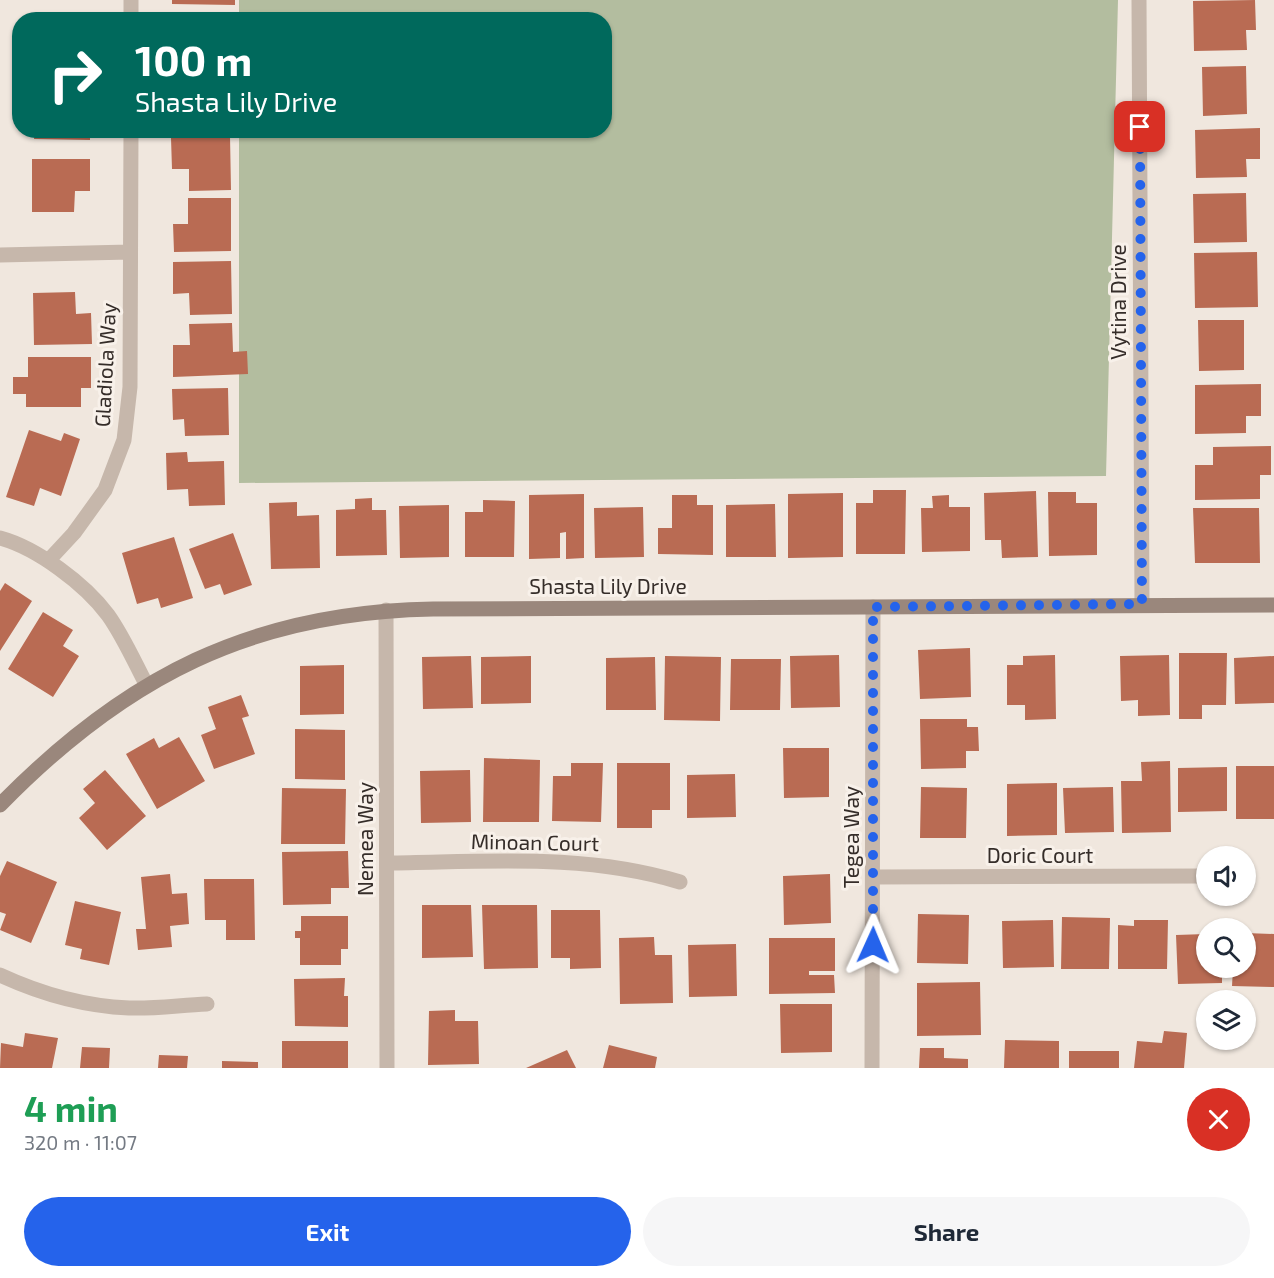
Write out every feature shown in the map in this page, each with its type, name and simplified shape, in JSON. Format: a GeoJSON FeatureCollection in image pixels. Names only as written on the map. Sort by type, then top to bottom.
{"type":"FeatureCollection","features":[{"type":"Feature","properties":{"kind":"street","name":"Vytina Drive"},"geometry":{"type":"LineString","coordinates":[[1139,0],[1142,604]]}},
{"type":"Feature","properties":{"kind":"street","name":"Gladiola Way"},"geometry":{"type":"LineString","coordinates":[[48,561],[74,533],[105,490],[124,440],[130,387],[130,138]]}},
{"type":"Feature","properties":{"kind":"street"},"geometry":{"type":"LineString","coordinates":[[0,255],[130,252]]}},
{"type":"Feature","properties":{"kind":"street"},"geometry":{"type":"LineString","coordinates":[[0,538],[33,551],[90,595],[108,615],[146,684]]}},
{"type":"Feature","properties":{"kind":"street","name":"Shasta Lily Drive"},"geometry":{"type":"LineString","coordinates":[[0,805],[64,743],[146,684],[201,657],[259,634],[330,616],[386,610],[1274,605]]}},
{"type":"Feature","properties":{"kind":"street","name":"Tegea Way"},"geometry":{"type":"LineString","coordinates":[[872,1068],[873,607]]}},
{"type":"Feature","properties":{"kind":"street","name":"Nemea Way"},"geometry":{"type":"LineString","coordinates":[[386,610],[387,1068]]}},
{"type":"Feature","properties":{"kind":"street","name":"Minoan Court"},"geometry":{"type":"LineString","coordinates":[[388,863],[566,861],[624,867],[680,882]]}},
{"type":"Feature","properties":{"kind":"street","name":"Doric Court"},"geometry":{"type":"LineString","coordinates":[[874,877],[1196,876]]}},
{"type":"Feature","properties":{"kind":"street"},"geometry":{"type":"LineString","coordinates":[[0,975],[53,996],[104,1006],[147,1008],[207,1004]]}},
{"type":"Feature","properties":{"kind":"green space"},"geometry":{"type":"Polygon","coordinates":[[[239,0],[1118,0],[1106,476],[239,483],[239,138],[612,138],[612,12],[239,12],[239,0]]]}},
{"type":"Feature","properties":{"kind":"building"},"geometry":{"type":"Polygon","coordinates":[[[172,0],[235,0],[235,5],[172,4],[172,0]]]}},
{"type":"Feature","properties":{"kind":"building"},"geometry":{"type":"Polygon","coordinates":[[[1255,0],[1256,30],[1246,30],[1247,50],[1194,51],[1193,1],[1255,0]]]}},
{"type":"Feature","properties":{"kind":"building"},"geometry":{"type":"Polygon","coordinates":[[[1246,66],[1247,114],[1203,116],[1202,67],[1246,66]]]}},
{"type":"Feature","properties":{"kind":"building"},"geometry":{"type":"Polygon","coordinates":[[[1260,128],[1260,159],[1246,159],[1247,177],[1196,178],[1195,130],[1260,128]]]}},
{"type":"Feature","properties":{"kind":"building"},"geometry":{"type":"Polygon","coordinates":[[[90,138],[90,140],[34,139],[90,138]]]}},
{"type":"Feature","properties":{"kind":"building"},"geometry":{"type":"Polygon","coordinates":[[[171,138],[230,138],[231,190],[189,191],[189,169],[172,169],[171,138]]]}},
{"type":"Feature","properties":{"kind":"building"},"geometry":{"type":"Polygon","coordinates":[[[32,159],[90,159],[90,191],[75,191],[74,212],[32,212],[32,159]]]}},
{"type":"Feature","properties":{"kind":"building"},"geometry":{"type":"Polygon","coordinates":[[[1246,193],[1247,242],[1194,243],[1193,194],[1246,193]]]}},
{"type":"Feature","properties":{"kind":"building"},"geometry":{"type":"Polygon","coordinates":[[[188,198],[231,198],[231,251],[174,252],[173,224],[188,224],[188,198]]]}},
{"type":"Feature","properties":{"kind":"building"},"geometry":{"type":"Polygon","coordinates":[[[1257,252],[1258,307],[1195,308],[1194,253],[1257,252]]]}},
{"type":"Feature","properties":{"kind":"building"},"geometry":{"type":"Polygon","coordinates":[[[231,261],[232,314],[190,315],[189,293],[173,294],[173,262],[231,261]]]}},
{"type":"Feature","properties":{"kind":"building"},"geometry":{"type":"Polygon","coordinates":[[[75,292],[76,314],[91,313],[92,344],[34,345],[33,293],[75,292]]]}},
{"type":"Feature","properties":{"kind":"building"},"geometry":{"type":"Polygon","coordinates":[[[1198,320],[1244,320],[1244,370],[1199,371],[1198,320]]]}},
{"type":"Feature","properties":{"kind":"building"},"geometry":{"type":"Polygon","coordinates":[[[232,323],[233,352],[247,351],[248,374],[173,377],[173,345],[190,345],[189,324],[232,323]]]}},
{"type":"Feature","properties":{"kind":"building"},"geometry":{"type":"Polygon","coordinates":[[[28,357],[91,357],[91,388],[81,388],[81,407],[26,407],[26,394],[13,394],[13,377],[28,377],[28,357]]]}},
{"type":"Feature","properties":{"kind":"building"},"geometry":{"type":"Polygon","coordinates":[[[1261,384],[1261,416],[1246,416],[1246,433],[1195,434],[1195,385],[1261,384]]]}},
{"type":"Feature","properties":{"kind":"building"},"geometry":{"type":"Polygon","coordinates":[[[228,388],[229,435],[185,436],[184,419],[173,420],[172,389],[228,388]]]}},
{"type":"Feature","properties":{"kind":"building"},"geometry":{"type":"Polygon","coordinates":[[[29,430],[61,441],[64,433],[80,439],[61,496],[40,488],[34,506],[6,497],[29,430]]]}},
{"type":"Feature","properties":{"kind":"building"},"geometry":{"type":"Polygon","coordinates":[[[1271,446],[1271,475],[1260,475],[1260,499],[1195,500],[1195,465],[1213,465],[1213,447],[1271,446]]]}},
{"type":"Feature","properties":{"kind":"building"},"geometry":{"type":"Polygon","coordinates":[[[187,452],[188,462],[224,461],[225,505],[189,506],[188,489],[167,490],[166,453],[187,452]]]}},
{"type":"Feature","properties":{"kind":"building"},"geometry":{"type":"Polygon","coordinates":[[[873,490],[906,490],[905,554],[856,554],[856,503],[873,503],[873,490]]]}},
{"type":"Feature","properties":{"kind":"building"},"geometry":{"type":"Polygon","coordinates":[[[1036,491],[1038,557],[1002,558],[1001,540],[985,540],[984,493],[1036,491]]]}},
{"type":"Feature","properties":{"kind":"building"},"geometry":{"type":"Polygon","coordinates":[[[1048,492],[1076,492],[1076,503],[1097,503],[1097,555],[1049,556],[1048,492]]]}},
{"type":"Feature","properties":{"kind":"building"},"geometry":{"type":"Polygon","coordinates":[[[843,493],[843,557],[788,558],[788,494],[843,493]]]}},
{"type":"Feature","properties":{"kind":"building"},"geometry":{"type":"Polygon","coordinates":[[[584,494],[584,558],[566,559],[566,532],[560,533],[560,558],[529,559],[529,495],[584,494]]]}},
{"type":"Feature","properties":{"kind":"building"},"geometry":{"type":"Polygon","coordinates":[[[672,495],[697,495],[697,505],[713,505],[713,555],[658,554],[658,528],[672,528],[672,495]]]}},
{"type":"Feature","properties":{"kind":"building"},"geometry":{"type":"Polygon","coordinates":[[[949,495],[949,507],[970,507],[970,551],[922,552],[921,508],[933,508],[932,496],[949,495]]]}},
{"type":"Feature","properties":{"kind":"building"},"geometry":{"type":"Polygon","coordinates":[[[372,498],[372,510],[386,510],[387,555],[336,556],[336,510],[355,509],[355,499],[372,498]]]}},
{"type":"Feature","properties":{"kind":"building"},"geometry":{"type":"Polygon","coordinates":[[[483,500],[515,501],[514,557],[465,557],[465,512],[483,512],[483,500]]]}},
{"type":"Feature","properties":{"kind":"building"},"geometry":{"type":"Polygon","coordinates":[[[297,502],[297,516],[319,515],[320,568],[271,569],[269,503],[297,502]]]}},
{"type":"Feature","properties":{"kind":"building"},"geometry":{"type":"Polygon","coordinates":[[[775,504],[776,557],[726,557],[726,505],[775,504]]]}},
{"type":"Feature","properties":{"kind":"building"},"geometry":{"type":"Polygon","coordinates":[[[449,505],[449,557],[400,558],[399,506],[449,505]]]}},
{"type":"Feature","properties":{"kind":"building"},"geometry":{"type":"Polygon","coordinates":[[[643,507],[644,557],[595,558],[594,508],[643,507]]]}},
{"type":"Feature","properties":{"kind":"building"},"geometry":{"type":"Polygon","coordinates":[[[1193,508],[1259,508],[1260,563],[1195,563],[1193,508]]]}},
{"type":"Feature","properties":{"kind":"building"},"geometry":{"type":"Polygon","coordinates":[[[233,533],[252,585],[224,595],[220,584],[205,589],[189,549],[233,533]]]}},
{"type":"Feature","properties":{"kind":"building"},"geometry":{"type":"Polygon","coordinates":[[[174,537],[193,598],[161,608],[158,598],[137,604],[122,553],[174,537]]]}},
{"type":"Feature","properties":{"kind":"building"},"geometry":{"type":"Polygon","coordinates":[[[5,583],[32,601],[0,651],[0,591],[5,583]]]}},
{"type":"Feature","properties":{"kind":"building"},"geometry":{"type":"Polygon","coordinates":[[[43,612],[73,630],[63,646],[79,656],[53,697],[8,669],[43,612]]]}},
{"type":"Feature","properties":{"kind":"building"},"geometry":{"type":"Polygon","coordinates":[[[970,648],[971,697],[920,699],[918,650],[970,648]]]}},
{"type":"Feature","properties":{"kind":"building"},"geometry":{"type":"Polygon","coordinates":[[[1179,653],[1227,653],[1226,705],[1202,705],[1202,719],[1179,719],[1179,653]]]}},
{"type":"Feature","properties":{"kind":"building"},"geometry":{"type":"Polygon","coordinates":[[[839,655],[840,707],[791,708],[790,656],[839,655]]]}},
{"type":"Feature","properties":{"kind":"building"},"geometry":{"type":"Polygon","coordinates":[[[1055,655],[1056,719],[1025,720],[1025,705],[1007,705],[1007,665],[1023,665],[1023,656],[1055,655]]]}},
{"type":"Feature","properties":{"kind":"building"},"geometry":{"type":"Polygon","coordinates":[[[1169,655],[1170,715],[1138,716],[1138,700],[1121,701],[1120,656],[1169,655]]]}},
{"type":"Feature","properties":{"kind":"building"},"geometry":{"type":"Polygon","coordinates":[[[471,656],[473,708],[423,709],[422,657],[471,656]]]}},
{"type":"Feature","properties":{"kind":"building"},"geometry":{"type":"Polygon","coordinates":[[[531,656],[531,703],[481,704],[481,657],[531,656]]]}},
{"type":"Feature","properties":{"kind":"building"},"geometry":{"type":"Polygon","coordinates":[[[665,656],[721,657],[720,721],[664,720],[665,656]]]}},
{"type":"Feature","properties":{"kind":"building"},"geometry":{"type":"Polygon","coordinates":[[[1274,656],[1274,703],[1235,704],[1234,658],[1274,656]]]}},
{"type":"Feature","properties":{"kind":"building"},"geometry":{"type":"Polygon","coordinates":[[[655,657],[656,710],[606,710],[606,658],[655,657]]]}},
{"type":"Feature","properties":{"kind":"building"},"geometry":{"type":"Polygon","coordinates":[[[731,659],[781,659],[780,710],[730,710],[731,659]]]}},
{"type":"Feature","properties":{"kind":"building"},"geometry":{"type":"Polygon","coordinates":[[[344,665],[344,714],[300,715],[300,666],[344,665]]]}},
{"type":"Feature","properties":{"kind":"building"},"geometry":{"type":"Polygon","coordinates":[[[241,695],[249,716],[242,718],[255,754],[214,769],[201,735],[216,729],[208,707],[241,695]]]}},
{"type":"Feature","properties":{"kind":"building"},"geometry":{"type":"Polygon","coordinates":[[[920,719],[967,719],[967,727],[978,727],[979,751],[966,751],[966,768],[921,769],[920,719]]]}},
{"type":"Feature","properties":{"kind":"building"},"geometry":{"type":"Polygon","coordinates":[[[295,729],[345,730],[345,780],[295,779],[295,729]]]}},
{"type":"Feature","properties":{"kind":"building"},"geometry":{"type":"Polygon","coordinates":[[[179,737],[205,781],[157,809],[126,754],[154,738],[159,748],[179,737]]]}},
{"type":"Feature","properties":{"kind":"building"},"geometry":{"type":"Polygon","coordinates":[[[783,748],[829,748],[829,797],[784,798],[783,748]]]}},
{"type":"Feature","properties":{"kind":"building"},"geometry":{"type":"Polygon","coordinates":[[[484,758],[540,760],[539,822],[483,822],[484,758]]]}},
{"type":"Feature","properties":{"kind":"building"},"geometry":{"type":"Polygon","coordinates":[[[1170,761],[1171,832],[1122,833],[1121,781],[1142,781],[1141,762],[1170,761]]]}},
{"type":"Feature","properties":{"kind":"building"},"geometry":{"type":"Polygon","coordinates":[[[571,763],[603,763],[601,822],[552,821],[553,776],[571,776],[571,763]]]}},
{"type":"Feature","properties":{"kind":"building"},"geometry":{"type":"Polygon","coordinates":[[[617,763],[670,763],[670,810],[652,810],[652,828],[617,828],[617,763]]]}},
{"type":"Feature","properties":{"kind":"building"},"geometry":{"type":"Polygon","coordinates":[[[1236,766],[1274,766],[1274,819],[1236,819],[1236,766]]]}},
{"type":"Feature","properties":{"kind":"building"},"geometry":{"type":"Polygon","coordinates":[[[1227,767],[1227,811],[1178,812],[1178,768],[1227,767]]]}},
{"type":"Feature","properties":{"kind":"building"},"geometry":{"type":"Polygon","coordinates":[[[105,770],[146,816],[107,850],[79,818],[95,803],[83,789],[105,770]]]}},
{"type":"Feature","properties":{"kind":"building"},"geometry":{"type":"Polygon","coordinates":[[[470,770],[471,822],[421,823],[420,771],[470,770]]]}},
{"type":"Feature","properties":{"kind":"building"},"geometry":{"type":"Polygon","coordinates":[[[735,774],[736,817],[687,818],[687,775],[735,774]]]}},
{"type":"Feature","properties":{"kind":"building"},"geometry":{"type":"Polygon","coordinates":[[[1057,783],[1057,835],[1007,836],[1007,784],[1057,783]]]}},
{"type":"Feature","properties":{"kind":"building"},"geometry":{"type":"Polygon","coordinates":[[[921,787],[967,788],[966,838],[920,838],[921,787]]]}},
{"type":"Feature","properties":{"kind":"building"},"geometry":{"type":"Polygon","coordinates":[[[1113,787],[1114,832],[1065,833],[1063,788],[1113,787]]]}},
{"type":"Feature","properties":{"kind":"building"},"geometry":{"type":"Polygon","coordinates":[[[282,788],[346,789],[345,844],[281,844],[282,788]]]}},
{"type":"Feature","properties":{"kind":"building"},"geometry":{"type":"Polygon","coordinates":[[[348,851],[349,888],[331,888],[331,904],[283,905],[282,852],[348,851]]]}},
{"type":"Feature","properties":{"kind":"building"},"geometry":{"type":"Polygon","coordinates":[[[7,861],[57,882],[31,943],[0,930],[6,914],[0,912],[0,876],[7,861]]]}},
{"type":"Feature","properties":{"kind":"building"},"geometry":{"type":"Polygon","coordinates":[[[170,874],[172,894],[187,893],[189,924],[170,926],[172,947],[138,950],[136,929],[146,929],[141,877],[170,874]]]}},
{"type":"Feature","properties":{"kind":"building"},"geometry":{"type":"Polygon","coordinates":[[[830,874],[831,923],[784,925],[783,876],[830,874]]]}},
{"type":"Feature","properties":{"kind":"building"},"geometry":{"type":"Polygon","coordinates":[[[204,879],[254,879],[255,940],[226,940],[226,920],[205,920],[204,879]]]}},
{"type":"Feature","properties":{"kind":"building"},"geometry":{"type":"Polygon","coordinates":[[[75,901],[121,912],[109,965],[80,959],[82,949],[65,945],[75,901]]]}},
{"type":"Feature","properties":{"kind":"building"},"geometry":{"type":"Polygon","coordinates":[[[422,905],[471,905],[473,957],[422,958],[422,905]]]}},
{"type":"Feature","properties":{"kind":"building"},"geometry":{"type":"Polygon","coordinates":[[[482,905],[537,905],[538,968],[484,969],[482,905]]]}},
{"type":"Feature","properties":{"kind":"building"},"geometry":{"type":"Polygon","coordinates":[[[551,910],[600,910],[601,968],[570,969],[570,958],[551,958],[551,910]]]}},
{"type":"Feature","properties":{"kind":"building"},"geometry":{"type":"Polygon","coordinates":[[[918,914],[969,915],[968,964],[917,963],[918,914]]]}},
{"type":"Feature","properties":{"kind":"building"},"geometry":{"type":"Polygon","coordinates":[[[301,916],[348,916],[348,949],[341,949],[341,965],[300,965],[300,938],[295,938],[295,931],[301,931],[301,916]]]}},
{"type":"Feature","properties":{"kind":"building"},"geometry":{"type":"Polygon","coordinates":[[[1062,917],[1110,918],[1109,969],[1061,969],[1062,917]]]}},
{"type":"Feature","properties":{"kind":"building"},"geometry":{"type":"Polygon","coordinates":[[[1053,920],[1054,967],[1003,968],[1002,921],[1053,920]]]}},
{"type":"Feature","properties":{"kind":"building"},"geometry":{"type":"Polygon","coordinates":[[[1134,920],[1168,920],[1167,969],[1118,969],[1118,925],[1134,926],[1134,920]]]}},
{"type":"Feature","properties":{"kind":"building"},"geometry":{"type":"Polygon","coordinates":[[[1256,933],[1274,934],[1274,987],[1232,986],[1232,978],[1256,978],[1256,933]]]}},
{"type":"Feature","properties":{"kind":"building"},"geometry":{"type":"Polygon","coordinates":[[[1196,934],[1196,978],[1222,978],[1222,983],[1178,984],[1176,935],[1196,934]]]}},
{"type":"Feature","properties":{"kind":"building"},"geometry":{"type":"Polygon","coordinates":[[[654,937],[655,955],[672,955],[673,1003],[620,1004],[619,938],[654,937]]]}},
{"type":"Feature","properties":{"kind":"building"},"geometry":{"type":"Polygon","coordinates":[[[769,938],[835,938],[835,971],[809,971],[809,975],[834,975],[835,993],[769,994],[769,938]]]}},
{"type":"Feature","properties":{"kind":"building"},"geometry":{"type":"Polygon","coordinates":[[[736,944],[737,996],[689,997],[688,945],[736,944]]]}},
{"type":"Feature","properties":{"kind":"building"},"geometry":{"type":"Polygon","coordinates":[[[345,978],[344,996],[348,996],[348,1027],[295,1026],[294,979],[345,978]]]}},
{"type":"Feature","properties":{"kind":"building"},"geometry":{"type":"Polygon","coordinates":[[[980,982],[981,1035],[917,1036],[917,983],[980,982]]]}},
{"type":"Feature","properties":{"kind":"building"},"geometry":{"type":"Polygon","coordinates":[[[780,1004],[832,1004],[832,1052],[781,1053],[780,1004]]]}},
{"type":"Feature","properties":{"kind":"building"},"geometry":{"type":"Polygon","coordinates":[[[455,1010],[455,1021],[478,1021],[479,1064],[428,1065],[429,1011],[455,1010]]]}},
{"type":"Feature","properties":{"kind":"building"},"geometry":{"type":"Polygon","coordinates":[[[1164,1031],[1187,1033],[1184,1068],[1134,1068],[1137,1041],[1162,1043],[1164,1031]]]}},
{"type":"Feature","properties":{"kind":"building"},"geometry":{"type":"Polygon","coordinates":[[[25,1033],[58,1038],[52,1068],[0,1068],[1,1043],[23,1047],[25,1033]]]}},
{"type":"Feature","properties":{"kind":"building"},"geometry":{"type":"Polygon","coordinates":[[[1005,1040],[1059,1041],[1059,1068],[1004,1068],[1005,1040]]]}},
{"type":"Feature","properties":{"kind":"building"},"geometry":{"type":"Polygon","coordinates":[[[282,1041],[348,1041],[348,1068],[282,1068],[282,1041]]]}},
{"type":"Feature","properties":{"kind":"building"},"geometry":{"type":"Polygon","coordinates":[[[609,1045],[657,1057],[655,1068],[603,1068],[609,1045]]]}},
{"type":"Feature","properties":{"kind":"building"},"geometry":{"type":"Polygon","coordinates":[[[82,1047],[110,1048],[109,1068],[80,1068],[82,1047]]]}},
{"type":"Feature","properties":{"kind":"building"},"geometry":{"type":"Polygon","coordinates":[[[920,1048],[944,1048],[944,1058],[968,1059],[968,1068],[919,1068],[920,1048]]]}},
{"type":"Feature","properties":{"kind":"building"},"geometry":{"type":"Polygon","coordinates":[[[567,1050],[576,1068],[526,1068],[567,1050]]]}},
{"type":"Feature","properties":{"kind":"building"},"geometry":{"type":"Polygon","coordinates":[[[1069,1051],[1119,1051],[1119,1068],[1069,1068],[1069,1051]]]}},
{"type":"Feature","properties":{"kind":"building"},"geometry":{"type":"Polygon","coordinates":[[[159,1055],[188,1056],[187,1068],[158,1068],[159,1055]]]}},
{"type":"Feature","properties":{"kind":"building"},"geometry":{"type":"Polygon","coordinates":[[[222,1061],[258,1062],[258,1068],[222,1068],[222,1061]]]}},
{"type":"Feature","properties":{"kind":"route"},"geometry":{"type":"LineString","coordinates":[[873,945],[873,607],[1142,604],[1140,127]]}}]}
